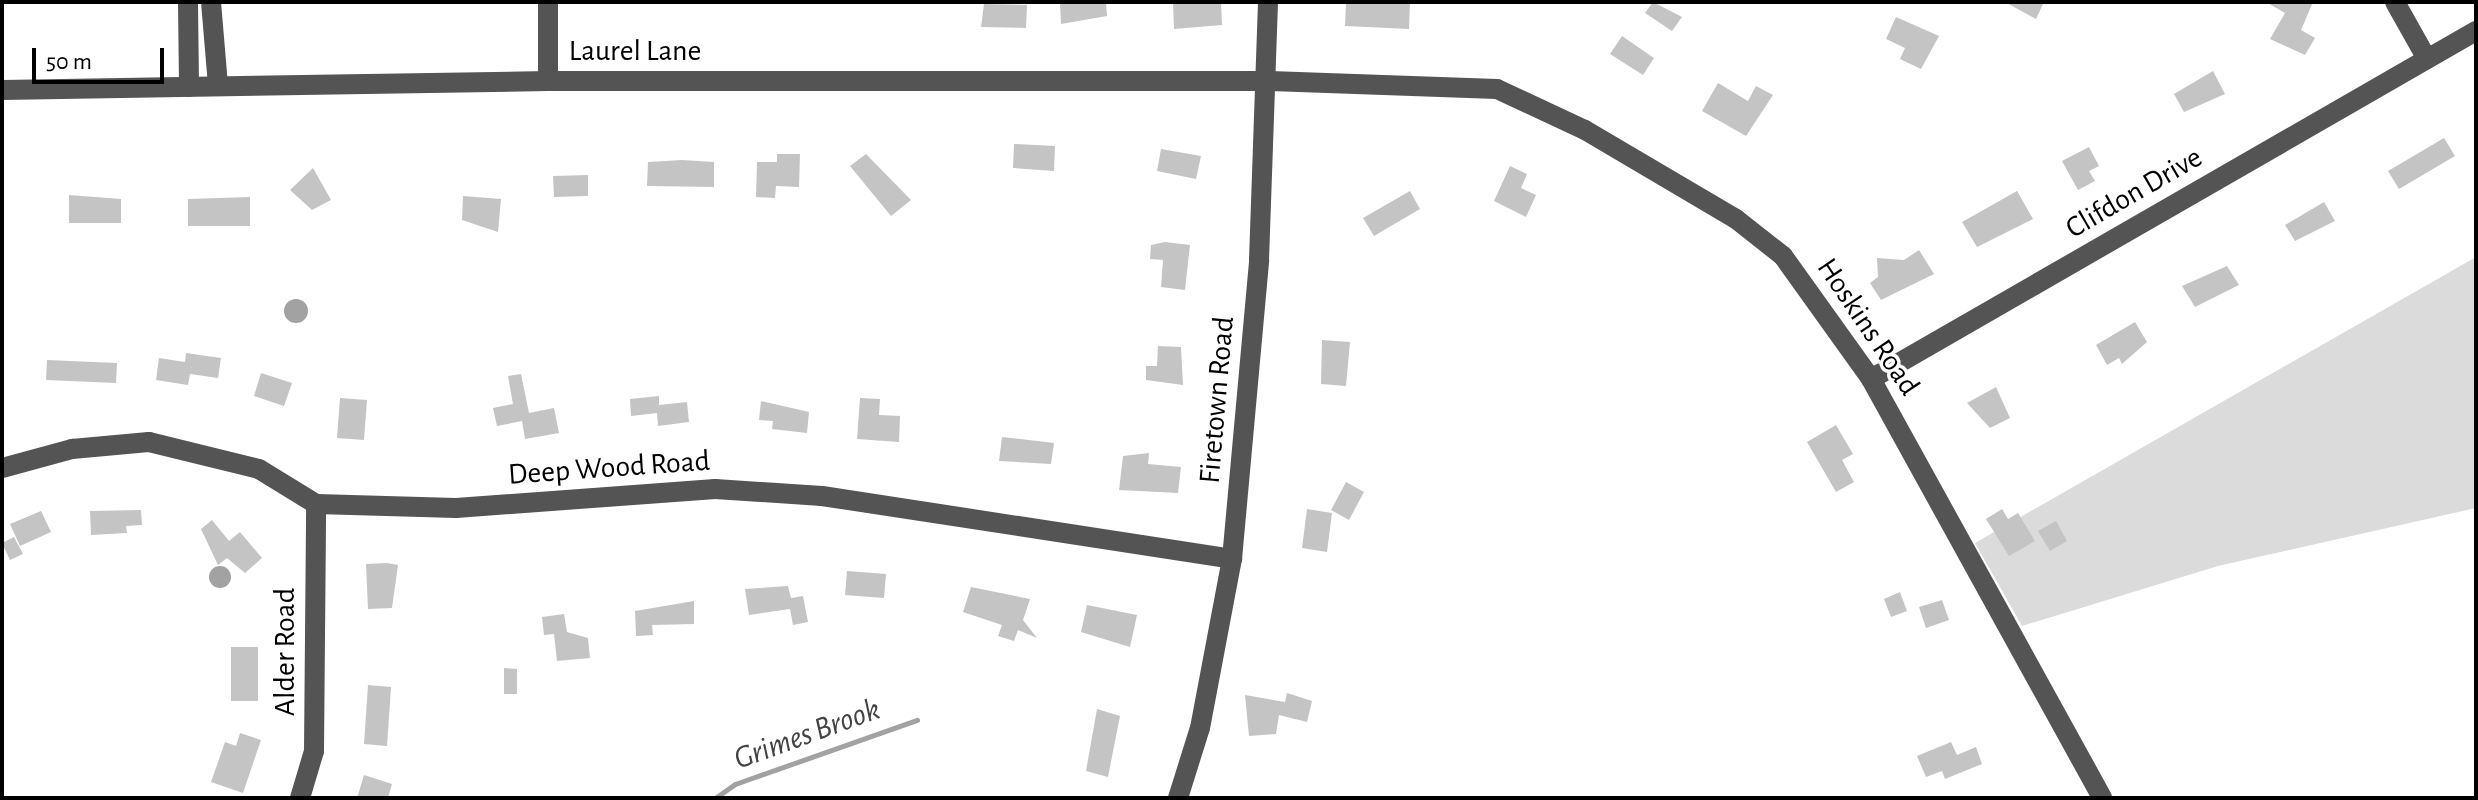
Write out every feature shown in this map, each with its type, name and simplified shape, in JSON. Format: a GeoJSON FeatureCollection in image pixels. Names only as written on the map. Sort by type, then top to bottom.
{"type":"FeatureCollection","features":[{"type":"Feature","properties":{"kind":"street"},"geometry":{"type":"LineString","coordinates":[[188,2],[189,87]]}},
{"type":"Feature","properties":{"kind":"street"},"geometry":{"type":"LineString","coordinates":[[211,2],[218,86]]}},
{"type":"Feature","properties":{"kind":"street"},"geometry":{"type":"LineString","coordinates":[[548,2],[548,81]]}},
{"type":"Feature","properties":{"kind":"street","name":"Firetown Road"},"geometry":{"type":"LineString","coordinates":[[1178,798],[1200,728],[1232,559],[1268,81],[1268,2]]}},
{"type":"Feature","properties":{"kind":"street"},"geometry":{"type":"LineString","coordinates":[[2395,2],[2427,59]]}},
{"type":"Feature","properties":{"kind":"street","name":"Clifdon Drive"},"geometry":{"type":"LineString","coordinates":[[1871,379],[2476,31]]}},
{"type":"Feature","properties":{"kind":"street","name":"Laurel Lane"},"geometry":{"type":"LineString","coordinates":[[2,90],[548,81],[1268,81]]}},
{"type":"Feature","properties":{"kind":"street","name":"Hoskins Road"},"geometry":{"type":"LineString","coordinates":[[1268,81],[1497,89],[1544,109],[1736,219],[1783,256],[1871,379],[2095,796]]}},
{"type":"Feature","properties":{"kind":"street","name":"Deep Wood Road"},"geometry":{"type":"LineString","coordinates":[[2,468],[72,449],[149,442],[259,469],[316,504],[456,508],[715,489],[822,496],[1232,559]]}},
{"type":"Feature","properties":{"kind":"street","name":"Alder Road"},"geometry":{"type":"LineString","coordinates":[[300,798],[314,751],[316,504]]}},
{"type":"Feature","properties":{"kind":"shaded area"},"geometry":{"type":"Polygon","coordinates":[[[2476,257],[2476,508],[2218,566],[2022,626],[1975,543],[2476,257]]]}},
{"type":"Feature","properties":{"kind":"shaded area"},"geometry":{"type":"Polygon","coordinates":[[[296,299],[305,302],[308,311],[305,320],[296,323],[287,320],[284,311],[287,302],[296,299]]]}},
{"type":"Feature","properties":{"kind":"shaded area"},"geometry":{"type":"Polygon","coordinates":[[[220,566],[231,577],[220,588],[209,577],[220,566]]]}},
{"type":"Feature","properties":{"kind":"building"},"geometry":{"type":"Polygon","coordinates":[[[1060,2],[1106,2],[1107,16],[1061,24],[1060,2]]]}},
{"type":"Feature","properties":{"kind":"building"},"geometry":{"type":"Polygon","coordinates":[[[1173,2],[1221,2],[1222,25],[1174,29],[1173,2]]]}},
{"type":"Feature","properties":{"kind":"building"},"geometry":{"type":"Polygon","coordinates":[[[1346,2],[1410,2],[1409,29],[1345,26],[1346,2]]]}},
{"type":"Feature","properties":{"kind":"building"},"geometry":{"type":"Polygon","coordinates":[[[1653,2],[1682,17],[1672,31],[1645,13],[1653,2]]]}},
{"type":"Feature","properties":{"kind":"building"},"geometry":{"type":"Polygon","coordinates":[[[2005,2],[2044,2],[2036,19],[2005,2]]]}},
{"type":"Feature","properties":{"kind":"building"},"geometry":{"type":"Polygon","coordinates":[[[2266,2],[2313,2],[2301,30],[2315,38],[2305,55],[2270,39],[2285,13],[2266,2]]]}},
{"type":"Feature","properties":{"kind":"building"},"geometry":{"type":"Polygon","coordinates":[[[984,4],[1027,5],[1026,28],[981,27],[984,4]]]}},
{"type":"Feature","properties":{"kind":"building"},"geometry":{"type":"Polygon","coordinates":[[[1896,17],[1939,36],[1921,69],[1900,59],[1905,48],[1886,39],[1896,17]]]}},
{"type":"Feature","properties":{"kind":"building"},"geometry":{"type":"Polygon","coordinates":[[[1622,36],[1654,58],[1643,75],[1610,54],[1622,36]]]}},
{"type":"Feature","properties":{"kind":"building"},"geometry":{"type":"Polygon","coordinates":[[[2213,71],[2225,94],[2184,112],[2174,94],[2213,71]]]}},
{"type":"Feature","properties":{"kind":"building"},"geometry":{"type":"Polygon","coordinates":[[[1718,83],[1748,101],[1756,86],[1773,95],[1746,136],[1702,111],[1718,83]]]}},
{"type":"Feature","properties":{"kind":"building"},"geometry":{"type":"Polygon","coordinates":[[[2444,138],[2455,156],[2399,189],[2388,171],[2444,138]]]}},
{"type":"Feature","properties":{"kind":"building"},"geometry":{"type":"Polygon","coordinates":[[[1014,144],[1055,146],[1054,171],[1013,168],[1014,144]]]}},
{"type":"Feature","properties":{"kind":"building"},"geometry":{"type":"Polygon","coordinates":[[[2089,147],[2099,166],[2089,171],[2095,181],[2078,190],[2062,161],[2089,147]]]}},
{"type":"Feature","properties":{"kind":"building"},"geometry":{"type":"Polygon","coordinates":[[[1161,149],[1201,156],[1196,179],[1157,171],[1161,149]]]}},
{"type":"Feature","properties":{"kind":"building"},"geometry":{"type":"Polygon","coordinates":[[[777,154],[800,154],[799,187],[776,186],[775,198],[756,197],[757,162],[777,162],[777,154]]]}},
{"type":"Feature","properties":{"kind":"building"},"geometry":{"type":"Polygon","coordinates":[[[866,154],[911,200],[891,216],[850,166],[866,154]]]}},
{"type":"Feature","properties":{"kind":"building"},"geometry":{"type":"Polygon","coordinates":[[[648,162],[714,162],[714,187],[647,186],[648,162]]]}},
{"type":"Feature","properties":{"kind":"building"},"geometry":{"type":"Polygon","coordinates":[[[1510,166],[1527,174],[1521,188],[1536,195],[1526,217],[1494,201],[1510,166]]]}},
{"type":"Feature","properties":{"kind":"building"},"geometry":{"type":"Polygon","coordinates":[[[313,168],[331,200],[312,210],[290,190],[313,168]]]}},
{"type":"Feature","properties":{"kind":"building"},"geometry":{"type":"Polygon","coordinates":[[[588,175],[588,196],[554,197],[553,176],[588,175]]]}},
{"type":"Feature","properties":{"kind":"building"},"geometry":{"type":"Polygon","coordinates":[[[1410,191],[1420,209],[1374,236],[1363,218],[1410,191]]]}},
{"type":"Feature","properties":{"kind":"building"},"geometry":{"type":"Polygon","coordinates":[[[2017,191],[2033,219],[1977,247],[1962,222],[2017,191]]]}},
{"type":"Feature","properties":{"kind":"building"},"geometry":{"type":"Polygon","coordinates":[[[69,195],[121,199],[121,223],[69,223],[69,195]]]}},
{"type":"Feature","properties":{"kind":"building"},"geometry":{"type":"Polygon","coordinates":[[[463,196],[501,199],[498,232],[462,220],[463,196]]]}},
{"type":"Feature","properties":{"kind":"building"},"geometry":{"type":"Polygon","coordinates":[[[250,197],[250,226],[188,226],[188,199],[250,197]]]}},
{"type":"Feature","properties":{"kind":"building"},"geometry":{"type":"Polygon","coordinates":[[[2324,202],[2335,221],[2295,241],[2285,225],[2324,202]]]}},
{"type":"Feature","properties":{"kind":"building"},"geometry":{"type":"Polygon","coordinates":[[[1165,242],[1190,245],[1185,290],[1161,287],[1163,260],[1150,259],[1151,245],[1165,242]]]}},
{"type":"Feature","properties":{"kind":"building"},"geometry":{"type":"Polygon","coordinates":[[[1919,250],[1934,274],[1881,300],[1870,283],[1878,277],[1877,258],[1904,260],[1919,250]]]}},
{"type":"Feature","properties":{"kind":"building"},"geometry":{"type":"Polygon","coordinates":[[[2227,266],[2239,285],[2195,307],[2182,286],[2227,266]]]}},
{"type":"Feature","properties":{"kind":"building"},"geometry":{"type":"Polygon","coordinates":[[[2135,322],[2147,342],[2122,364],[2119,358],[2107,365],[2096,345],[2135,322]]]}},
{"type":"Feature","properties":{"kind":"building"},"geometry":{"type":"Polygon","coordinates":[[[1322,340],[1350,342],[1346,386],[1321,384],[1322,340]]]}},
{"type":"Feature","properties":{"kind":"building"},"geometry":{"type":"Polygon","coordinates":[[[1158,346],[1181,347],[1183,385],[1146,380],[1146,366],[1157,366],[1158,346]]]}},
{"type":"Feature","properties":{"kind":"building"},"geometry":{"type":"Polygon","coordinates":[[[186,353],[221,358],[218,378],[190,374],[188,385],[156,380],[159,358],[185,362],[186,353]]]}},
{"type":"Feature","properties":{"kind":"building"},"geometry":{"type":"Polygon","coordinates":[[[47,360],[117,363],[116,383],[46,380],[47,360]]]}},
{"type":"Feature","properties":{"kind":"building"},"geometry":{"type":"Polygon","coordinates":[[[261,373],[292,383],[284,406],[254,396],[261,373]]]}},
{"type":"Feature","properties":{"kind":"building"},"geometry":{"type":"Polygon","coordinates":[[[521,374],[529,413],[554,408],[559,433],[525,439],[522,421],[497,426],[493,408],[513,404],[508,376],[521,374]]]}},
{"type":"Feature","properties":{"kind":"building"},"geometry":{"type":"Polygon","coordinates":[[[1996,387],[2010,418],[1990,428],[1967,403],[1996,387]]]}},
{"type":"Feature","properties":{"kind":"building"},"geometry":{"type":"Polygon","coordinates":[[[659,396],[659,405],[687,402],[689,422],[658,426],[657,413],[631,416],[630,399],[659,396]]]}},
{"type":"Feature","properties":{"kind":"building"},"geometry":{"type":"Polygon","coordinates":[[[340,398],[367,400],[364,440],[337,438],[340,398]]]}},
{"type":"Feature","properties":{"kind":"building"},"geometry":{"type":"Polygon","coordinates":[[[860,398],[880,399],[879,415],[900,416],[899,442],[857,439],[860,398]]]}},
{"type":"Feature","properties":{"kind":"building"},"geometry":{"type":"Polygon","coordinates":[[[761,401],[809,412],[807,433],[772,429],[773,421],[759,420],[761,401]]]}},
{"type":"Feature","properties":{"kind":"building"},"geometry":{"type":"Polygon","coordinates":[[[1836,425],[1853,454],[1842,460],[1854,482],[1836,492],[1807,442],[1836,425]]]}},
{"type":"Feature","properties":{"kind":"building"},"geometry":{"type":"Polygon","coordinates":[[[1002,437],[1054,443],[1051,464],[999,461],[1002,437]]]}},
{"type":"Feature","properties":{"kind":"building"},"geometry":{"type":"Polygon","coordinates":[[[1149,453],[1148,464],[1181,467],[1178,493],[1119,490],[1123,456],[1149,453]]]}},
{"type":"Feature","properties":{"kind":"building"},"geometry":{"type":"Polygon","coordinates":[[[1346,482],[1364,492],[1349,520],[1331,510],[1346,482]]]}},
{"type":"Feature","properties":{"kind":"building"},"geometry":{"type":"Polygon","coordinates":[[[1307,509],[1332,513],[1327,552],[1302,548],[1307,509]]]}},
{"type":"Feature","properties":{"kind":"building"},"geometry":{"type":"Polygon","coordinates":[[[2002,509],[2008,519],[2018,513],[2035,541],[2009,556],[1986,519],[2002,509]]]}},
{"type":"Feature","properties":{"kind":"building"},"geometry":{"type":"Polygon","coordinates":[[[141,510],[142,525],[126,526],[127,533],[91,535],[90,511],[141,510]]]}},
{"type":"Feature","properties":{"kind":"building"},"geometry":{"type":"Polygon","coordinates":[[[41,511],[51,532],[20,546],[10,524],[41,511]]]}},
{"type":"Feature","properties":{"kind":"building"},"geometry":{"type":"Polygon","coordinates":[[[212,520],[229,541],[240,532],[262,558],[245,573],[227,558],[218,565],[201,529],[212,520]]]}},
{"type":"Feature","properties":{"kind":"building"},"geometry":{"type":"Polygon","coordinates":[[[2056,521],[2067,541],[2050,551],[2038,531],[2056,521]]]}},
{"type":"Feature","properties":{"kind":"building"},"geometry":{"type":"Polygon","coordinates":[[[14,537],[23,554],[10,560],[2,543],[14,537]]]}},
{"type":"Feature","properties":{"kind":"building"},"geometry":{"type":"Polygon","coordinates":[[[366,564],[398,565],[392,608],[368,609],[366,564]]]}},
{"type":"Feature","properties":{"kind":"building"},"geometry":{"type":"Polygon","coordinates":[[[847,571],[886,574],[884,598],[845,595],[847,571]]]}},
{"type":"Feature","properties":{"kind":"building"},"geometry":{"type":"Polygon","coordinates":[[[788,586],[791,598],[803,596],[808,622],[793,625],[790,609],[749,615],[745,589],[788,586]]]}},
{"type":"Feature","properties":{"kind":"building"},"geometry":{"type":"Polygon","coordinates":[[[971,587],[1030,599],[1023,620],[1037,638],[1018,630],[1014,641],[998,636],[1002,625],[963,612],[971,587]]]}},
{"type":"Feature","properties":{"kind":"building"},"geometry":{"type":"Polygon","coordinates":[[[1900,592],[1907,611],[1891,617],[1884,599],[1900,592]]]}},
{"type":"Feature","properties":{"kind":"building"},"geometry":{"type":"Polygon","coordinates":[[[1942,600],[1949,620],[1926,628],[1919,607],[1942,600]]]}},
{"type":"Feature","properties":{"kind":"building"},"geometry":{"type":"Polygon","coordinates":[[[694,601],[694,624],[652,625],[653,635],[636,636],[635,611],[694,601]]]}},
{"type":"Feature","properties":{"kind":"building"},"geometry":{"type":"Polygon","coordinates":[[[1087,605],[1137,615],[1130,647],[1081,632],[1087,605]]]}},
{"type":"Feature","properties":{"kind":"building"},"geometry":{"type":"Polygon","coordinates":[[[564,614],[567,632],[588,638],[590,658],[557,661],[554,634],[544,635],[542,617],[564,614]]]}},
{"type":"Feature","properties":{"kind":"building"},"geometry":{"type":"Polygon","coordinates":[[[231,647],[258,647],[258,701],[231,701],[231,647]]]}},
{"type":"Feature","properties":{"kind":"building"},"geometry":{"type":"Polygon","coordinates":[[[504,668],[517,669],[517,694],[504,694],[504,668]]]}},
{"type":"Feature","properties":{"kind":"building"},"geometry":{"type":"Polygon","coordinates":[[[368,685],[391,687],[387,746],[364,744],[368,685]]]}},
{"type":"Feature","properties":{"kind":"building"},"geometry":{"type":"Polygon","coordinates":[[[1287,693],[1312,701],[1307,722],[1279,715],[1276,734],[1249,736],[1245,695],[1285,702],[1287,693]]]}},
{"type":"Feature","properties":{"kind":"building"},"geometry":{"type":"Polygon","coordinates":[[[1097,709],[1120,716],[1108,777],[1086,771],[1097,709]]]}},
{"type":"Feature","properties":{"kind":"building"},"geometry":{"type":"Polygon","coordinates":[[[240,733],[261,740],[243,793],[211,782],[225,742],[236,746],[240,733]]]}},
{"type":"Feature","properties":{"kind":"building"},"geometry":{"type":"Polygon","coordinates":[[[1951,742],[1957,755],[1976,747],[1982,764],[1945,779],[1942,771],[1926,777],[1917,756],[1951,742]]]}},
{"type":"Feature","properties":{"kind":"building"},"geometry":{"type":"Polygon","coordinates":[[[364,775],[392,784],[388,798],[357,798],[364,775]]]}},
{"type":"Feature","properties":{"kind":"waterway","name":"Grimes Brook"},"geometry":{"type":"LineString","coordinates":[[715,798],[735,784],[917,720]]}}]}
